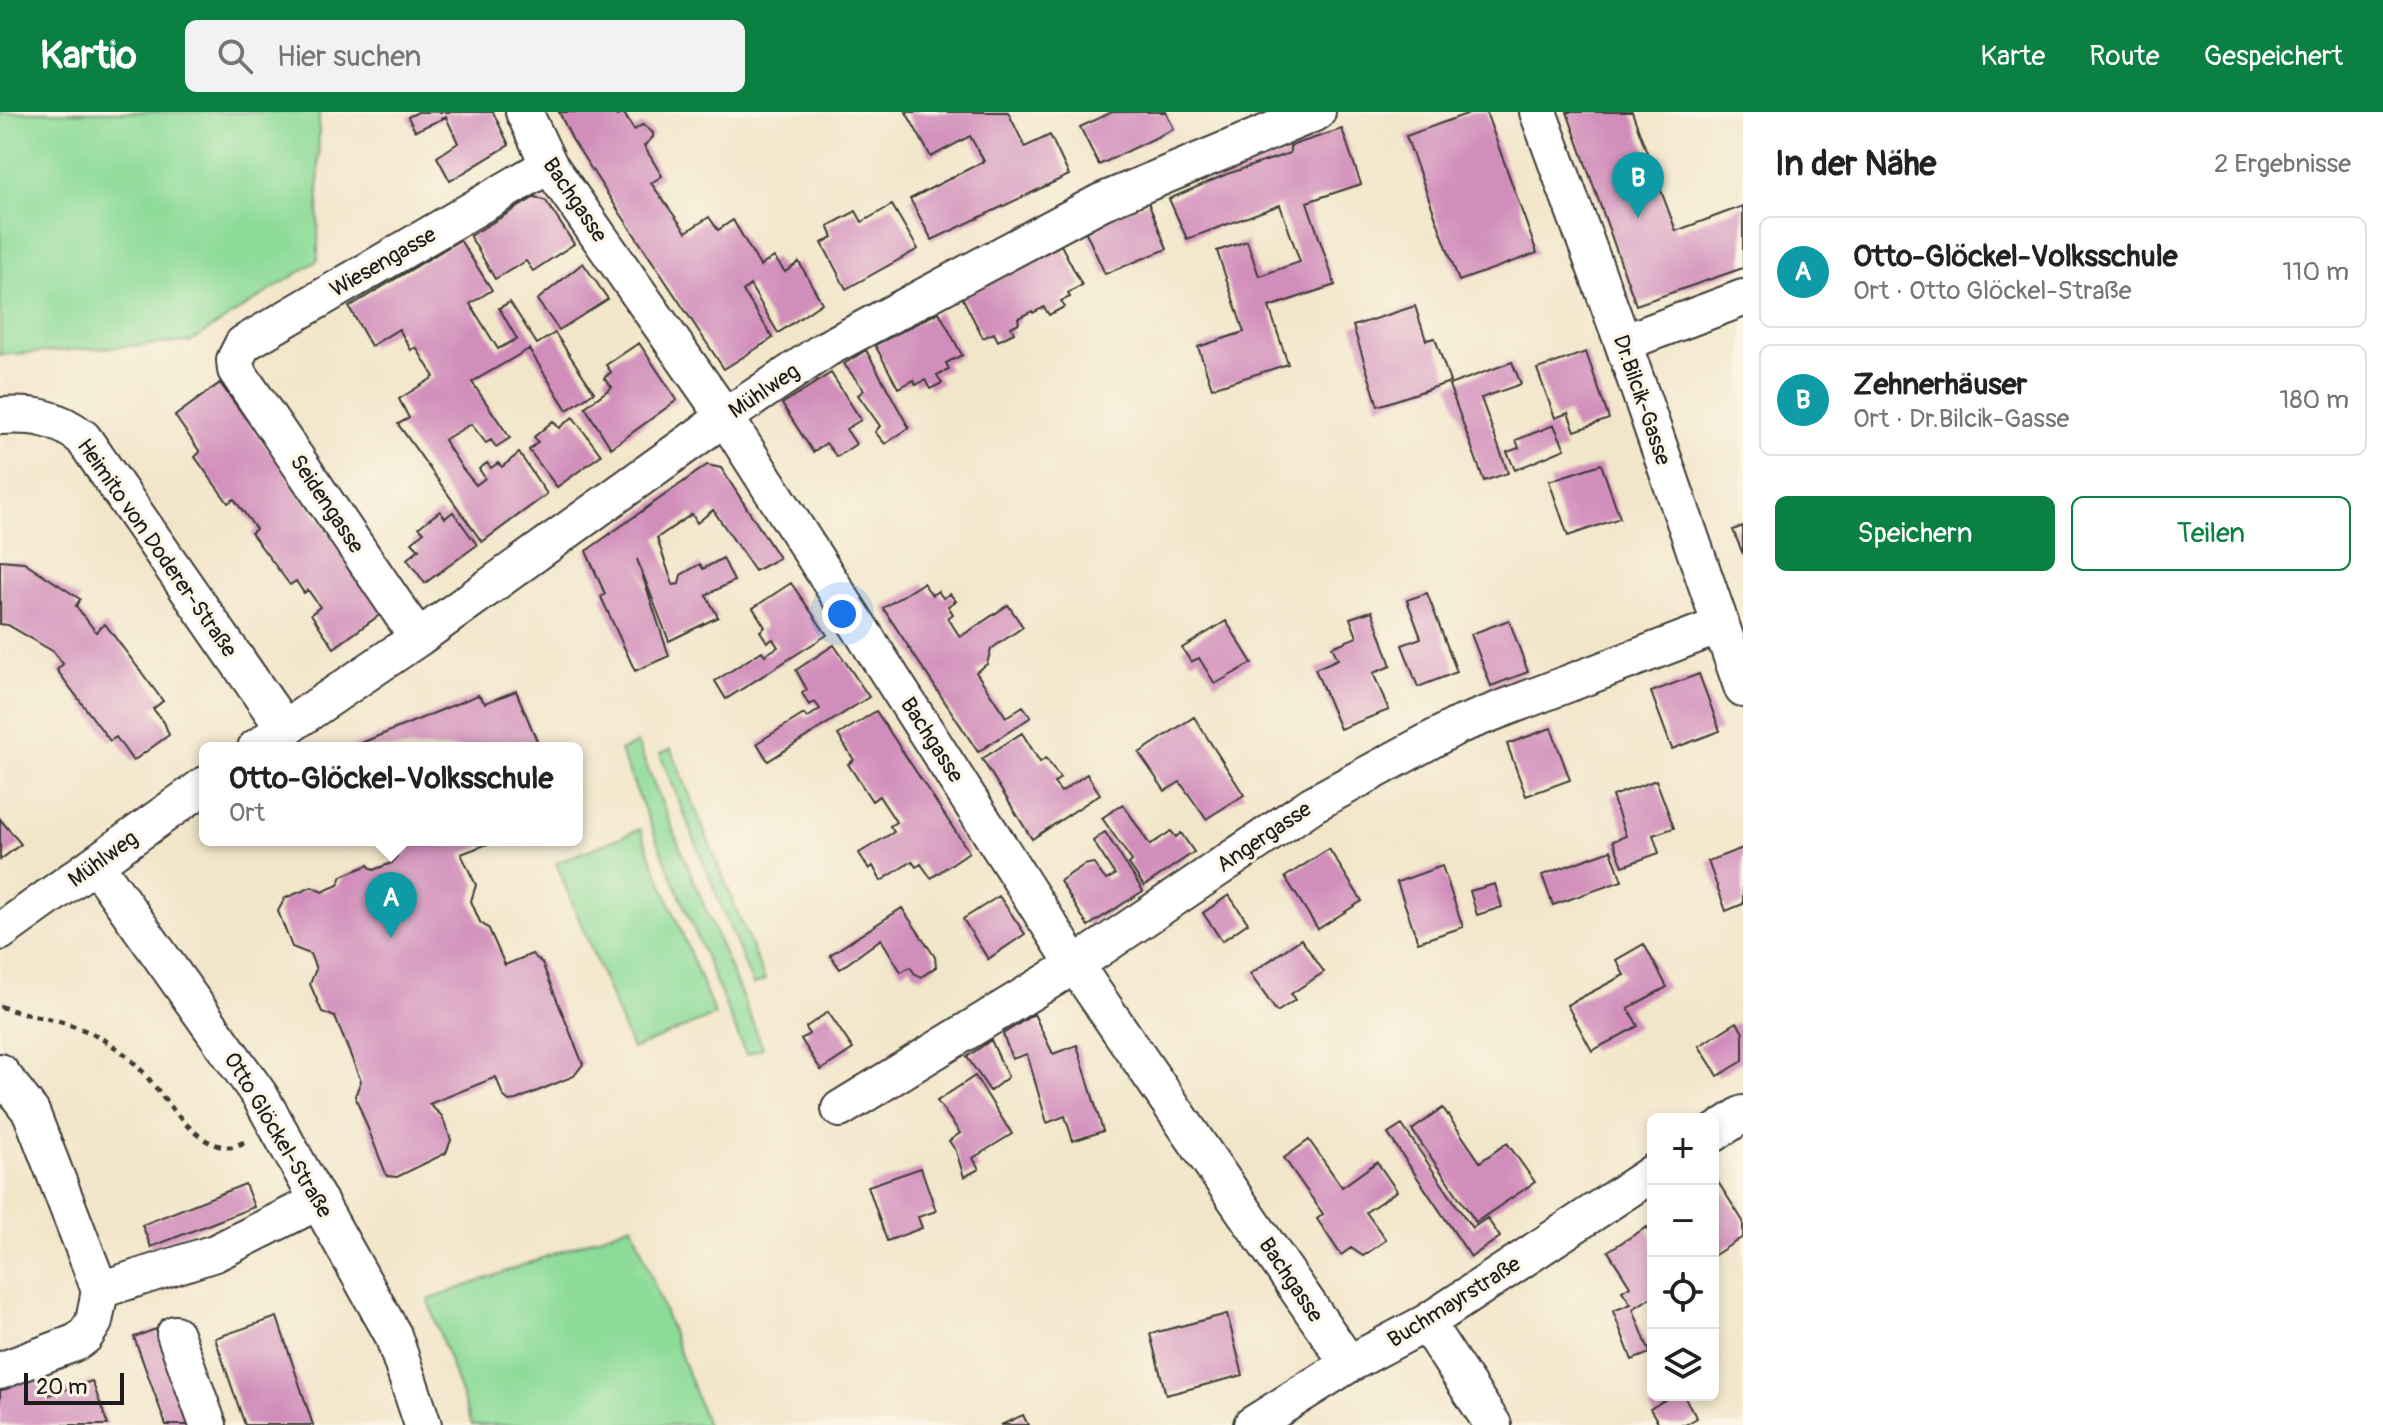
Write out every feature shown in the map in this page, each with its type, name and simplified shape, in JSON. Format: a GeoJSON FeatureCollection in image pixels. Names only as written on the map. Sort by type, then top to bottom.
{"type":"FeatureCollection","features":[{"type":"Feature","properties":{"kind":"street","name":"Bachgasse"},"geometry":{"type":"LineString","coordinates":[[524,112],[549,165],[725,417],[1075,965],[1349,1364]]}},
{"type":"Feature","properties":{"kind":"street","name":"Mühlweg"},"geometry":{"type":"LineString","coordinates":[[270,738],[418,638],[725,417],[826,349],[1101,202],[1317,112]]}},
{"type":"Feature","properties":{"kind":"street","name":"Dr.Bilcik-Gasse"},"geometry":{"type":"LineString","coordinates":[[1538,112],[1623,343],[1743,689]]}},
{"type":"Feature","properties":{"kind":"street","name":"Wiesengasse"},"geometry":{"type":"LineString","coordinates":[[236,370],[235,360],[243,344],[549,165]]}},
{"type":"Feature","properties":{"kind":"street"},"geometry":{"type":"LineString","coordinates":[[1623,343],[1743,298]]}},
{"type":"Feature","properties":{"kind":"street","name":"Seidengasse"},"geometry":{"type":"LineString","coordinates":[[236,370],[418,638]]}},
{"type":"Feature","properties":{"kind":"street","name":"Heimito von Doderer-Straße"},"geometry":{"type":"LineString","coordinates":[[0,416],[41,416],[69,427],[83,438],[270,738]]}},
{"type":"Feature","properties":{"kind":"street","name":"Angergasse"},"geometry":{"type":"LineString","coordinates":[[840,1109],[1075,965],[1313,804],[1457,726],[1719,626]]}},
{"type":"Feature","properties":{"kind":"street","name":"Mühlweg"},"geometry":{"type":"LineString","coordinates":[[0,932],[199,789]]}},
{"type":"Feature","properties":{"kind":"street","name":"Otto Glöckel-Straße"},"geometry":{"type":"LineString","coordinates":[[96,865],[260,1096],[393,1335],[423,1425]]}},
{"type":"Feature","properties":{"kind":"street"},"geometry":{"type":"LineString","coordinates":[[0,1072],[31,1112],[100,1290],[94,1322],[85,1336],[77,1342],[0,1371]]}},
{"type":"Feature","properties":{"kind":"street"},"geometry":{"type":"LineString","coordinates":[[1719,1130],[1743,1114]]}},
{"type":"Feature","properties":{"kind":"street","name":"Buchmayrstraße"},"geometry":{"type":"LineString","coordinates":[[1252,1425],[1349,1364],[1426,1323],[1647,1177]]}},
{"type":"Feature","properties":{"kind":"street"},"geometry":{"type":"LineString","coordinates":[[100,1290],[215,1253],[319,1201]]}},
{"type":"Feature","properties":{"kind":"street"},"geometry":{"type":"LineString","coordinates":[[1426,1323],[1493,1425]]}},
{"type":"Feature","properties":{"kind":"street"},"geometry":{"type":"LineString","coordinates":[[175,1334],[208,1425]]}},
{"type":"Feature","properties":{"kind":"path"},"geometry":{"type":"LineString","coordinates":[[0,1006],[18,1014],[51,1019],[94,1032],[138,1066],[181,1118],[206,1142],[231,1148],[278,1128]]}},
{"type":"Feature","properties":{"kind":"green space"},"geometry":{"type":"Polygon","coordinates":[[[0,112],[319,112],[318,260],[190,342],[0,355],[0,112]]]}},
{"type":"Feature","properties":{"kind":"green space"},"geometry":{"type":"Polygon","coordinates":[[[637,743],[763,1048],[746,1055],[620,751],[637,743]]]}},
{"type":"Feature","properties":{"kind":"green space"},"geometry":{"type":"Polygon","coordinates":[[[671,749],[765,980],[753,985],[660,754],[671,749]]]}},
{"type":"Feature","properties":{"kind":"green space"},"geometry":{"type":"Polygon","coordinates":[[[640,829],[715,1015],[632,1049],[556,863],[640,829]]]}},
{"type":"Feature","properties":{"kind":"green space"},"geometry":{"type":"Polygon","coordinates":[[[632,1225],[707,1425],[472,1425],[428,1300],[632,1225]]]}},
{"type":"Feature","properties":{"kind":"building"},"geometry":{"type":"Polygon","coordinates":[[[418,112],[493,112],[509,145],[450,181],[437,157],[458,143],[446,117],[415,131],[408,117],[418,112]]]}},
{"type":"Feature","properties":{"kind":"building"},"geometry":{"type":"Polygon","coordinates":[[[559,112],[615,112],[617,116],[623,112],[634,130],[642,125],[646,127],[653,137],[644,146],[662,176],[651,183],[686,232],[709,217],[718,230],[733,220],[760,266],[774,257],[785,272],[799,262],[822,303],[778,333],[750,285],[743,291],[773,338],[724,369],[572,139],[559,112]]]}},
{"type":"Feature","properties":{"kind":"building"},"geometry":{"type":"Polygon","coordinates":[[[906,112],[1008,112],[1025,147],[1050,135],[1069,175],[932,240],[910,199],[984,161],[970,136],[931,157],[906,112]]]}},
{"type":"Feature","properties":{"kind":"building"},"geometry":{"type":"Polygon","coordinates":[[[1112,112],[1166,112],[1174,129],[1099,165],[1080,127],[1112,112]]]}},
{"type":"Feature","properties":{"kind":"building"},"geometry":{"type":"Polygon","coordinates":[[[1472,112],[1486,112],[1537,253],[1459,281],[1406,136],[1472,112]]]}},
{"type":"Feature","properties":{"kind":"building"},"geometry":{"type":"Polygon","coordinates":[[[1567,112],[1632,112],[1676,231],[1743,206],[1743,268],[1636,305],[1567,112]]]}},
{"type":"Feature","properties":{"kind":"building"},"geometry":{"type":"Polygon","coordinates":[[[1342,129],[1361,184],[1307,202],[1335,285],[1269,307],[1288,364],[1212,388],[1198,347],[1244,332],[1217,251],[1247,241],[1259,276],[1300,262],[1280,205],[1187,239],[1169,199],[1227,174],[1290,153],[1290,146],[1342,129]]]}},
{"type":"Feature","properties":{"kind":"building"},"geometry":{"type":"Polygon","coordinates":[[[535,197],[546,201],[574,244],[533,271],[526,261],[495,279],[470,236],[535,197]]]}},
{"type":"Feature","properties":{"kind":"building"},"geometry":{"type":"Polygon","coordinates":[[[1148,202],[1167,249],[1105,274],[1084,228],[1148,202]]]}},
{"type":"Feature","properties":{"kind":"building"},"geometry":{"type":"Polygon","coordinates":[[[892,205],[918,249],[846,289],[822,243],[833,237],[828,226],[856,211],[862,222],[892,205]]]}},
{"type":"Feature","properties":{"kind":"building"},"geometry":{"type":"Polygon","coordinates":[[[460,240],[492,290],[470,304],[498,349],[517,339],[499,308],[510,302],[537,344],[555,333],[594,392],[567,410],[529,349],[472,382],[510,438],[496,447],[491,440],[486,443],[471,424],[444,440],[462,468],[476,485],[485,478],[479,469],[487,463],[491,468],[498,463],[502,467],[519,453],[547,494],[482,542],[398,424],[409,418],[399,399],[434,377],[416,347],[411,350],[399,329],[371,346],[349,307],[460,240]]]}},
{"type":"Feature","properties":{"kind":"building"},"geometry":{"type":"Polygon","coordinates":[[[1061,245],[1082,285],[1061,301],[1064,307],[1049,315],[1044,307],[1018,318],[1019,323],[1011,327],[1014,333],[998,341],[994,333],[983,338],[962,297],[1061,245]]]}},
{"type":"Feature","properties":{"kind":"building"},"geometry":{"type":"Polygon","coordinates":[[[583,263],[608,299],[559,330],[537,300],[583,263]]]}},
{"type":"Feature","properties":{"kind":"building"},"geometry":{"type":"Polygon","coordinates":[[[1415,306],[1426,340],[1435,338],[1450,382],[1378,406],[1353,326],[1415,306]]]}},
{"type":"Feature","properties":{"kind":"building"},"geometry":{"type":"Polygon","coordinates":[[[939,312],[962,355],[946,363],[949,369],[937,375],[942,383],[930,389],[925,380],[916,385],[914,380],[898,388],[875,345],[939,312]]]}},
{"type":"Feature","properties":{"kind":"building"},"geometry":{"type":"Polygon","coordinates":[[[639,343],[677,400],[611,448],[585,407],[612,387],[604,378],[611,372],[606,365],[639,343]]]}},
{"type":"Feature","properties":{"kind":"building"},"geometry":{"type":"Polygon","coordinates":[[[866,350],[909,428],[885,444],[875,432],[880,426],[858,395],[864,390],[844,364],[866,350]]]}},
{"type":"Feature","properties":{"kind":"building"},"geometry":{"type":"Polygon","coordinates":[[[1586,352],[1609,419],[1575,431],[1568,413],[1555,418],[1537,369],[1586,352]]]}},
{"type":"Feature","properties":{"kind":"building"},"geometry":{"type":"Polygon","coordinates":[[[1512,362],[1521,384],[1481,398],[1508,473],[1484,481],[1449,385],[1512,362]]]}},
{"type":"Feature","properties":{"kind":"building"},"geometry":{"type":"Polygon","coordinates":[[[831,373],[861,420],[846,429],[856,444],[837,457],[826,443],[813,452],[782,404],[831,373]]]}},
{"type":"Feature","properties":{"kind":"building"},"geometry":{"type":"Polygon","coordinates":[[[220,383],[385,611],[334,648],[311,614],[320,607],[308,590],[304,593],[296,581],[290,585],[251,533],[256,529],[234,499],[228,503],[195,457],[200,452],[175,416],[220,383]]]}},
{"type":"Feature","properties":{"kind":"building"},"geometry":{"type":"Polygon","coordinates":[[[573,417],[601,455],[557,487],[529,450],[538,442],[534,437],[553,421],[559,428],[573,417]]]}},
{"type":"Feature","properties":{"kind":"building"},"geometry":{"type":"Polygon","coordinates":[[[1554,425],[1565,449],[1515,470],[1507,452],[1519,448],[1516,440],[1554,425]]]}},
{"type":"Feature","properties":{"kind":"building"},"geometry":{"type":"Polygon","coordinates":[[[1601,464],[1620,518],[1568,536],[1549,481],[1601,464]]]}},
{"type":"Feature","properties":{"kind":"building"},"geometry":{"type":"Polygon","coordinates":[[[707,465],[721,468],[779,558],[755,571],[713,510],[697,523],[692,514],[657,538],[673,585],[679,584],[681,575],[700,564],[703,569],[723,558],[734,581],[706,595],[718,617],[669,641],[637,559],[669,656],[635,671],[601,597],[605,594],[586,551],[707,465]]]}},
{"type":"Feature","properties":{"kind":"building"},"geometry":{"type":"Polygon","coordinates":[[[440,511],[445,518],[453,512],[477,545],[425,583],[407,559],[419,549],[412,542],[424,532],[419,527],[440,511]]]}},
{"type":"Feature","properties":{"kind":"building"},"geometry":{"type":"Polygon","coordinates":[[[1743,526],[1743,554],[1733,530],[1743,526]]]}},
{"type":"Feature","properties":{"kind":"building"},"geometry":{"type":"Polygon","coordinates":[[[0,560],[24,562],[80,599],[76,606],[96,632],[105,624],[163,701],[153,709],[164,722],[169,735],[133,761],[116,737],[110,741],[57,670],[63,664],[54,652],[8,625],[0,624],[0,560]]]}},
{"type":"Feature","properties":{"kind":"building"},"geometry":{"type":"Polygon","coordinates":[[[791,583],[827,635],[726,699],[715,681],[762,651],[765,655],[778,647],[773,639],[767,642],[760,631],[765,627],[753,608],[791,583]]]}},
{"type":"Feature","properties":{"kind":"building"},"geometry":{"type":"Polygon","coordinates":[[[923,583],[932,595],[938,591],[943,598],[950,594],[956,601],[948,606],[953,614],[948,618],[960,637],[1008,605],[1023,627],[991,649],[987,664],[976,672],[1006,717],[1023,706],[1031,717],[978,752],[883,608],[923,583]]]}},
{"type":"Feature","properties":{"kind":"building"},"geometry":{"type":"Polygon","coordinates":[[[1427,593],[1457,672],[1418,687],[1402,645],[1421,638],[1407,600],[1427,593]]]}},
{"type":"Feature","properties":{"kind":"building"},"geometry":{"type":"Polygon","coordinates":[[[1372,611],[1391,666],[1373,673],[1389,710],[1340,729],[1315,669],[1338,659],[1332,647],[1357,637],[1350,618],[1372,611]]]}},
{"type":"Feature","properties":{"kind":"building"},"geometry":{"type":"Polygon","coordinates":[[[1509,620],[1528,672],[1491,686],[1471,634],[1509,620]]]}},
{"type":"Feature","properties":{"kind":"building"},"geometry":{"type":"Polygon","coordinates":[[[1226,621],[1252,663],[1215,684],[1199,658],[1191,662],[1182,648],[1226,621]]]}},
{"type":"Feature","properties":{"kind":"building"},"geometry":{"type":"Polygon","coordinates":[[[834,645],[869,697],[768,761],[757,743],[804,714],[807,718],[820,709],[815,702],[809,705],[802,693],[807,690],[796,670],[834,645]]]}},
{"type":"Feature","properties":{"kind":"building"},"geometry":{"type":"Polygon","coordinates":[[[1699,674],[1720,731],[1672,749],[1651,692],[1699,674]]]}},
{"type":"Feature","properties":{"kind":"building"},"geometry":{"type":"Polygon","coordinates":[[[516,691],[537,742],[364,742],[478,695],[485,703],[516,691]]]}},
{"type":"Feature","properties":{"kind":"building"},"geometry":{"type":"Polygon","coordinates":[[[876,711],[969,852],[931,878],[921,864],[916,867],[912,861],[881,881],[873,866],[869,869],[859,853],[894,832],[890,826],[896,822],[879,796],[872,801],[848,764],[854,760],[838,735],[876,711]]]}},
{"type":"Feature","properties":{"kind":"building"},"geometry":{"type":"Polygon","coordinates":[[[1194,717],[1244,795],[1206,819],[1180,782],[1165,791],[1139,753],[1194,717]]]}},
{"type":"Feature","properties":{"kind":"building"},"geometry":{"type":"Polygon","coordinates":[[[1551,728],[1570,780],[1526,796],[1507,744],[1551,728]]]}},
{"type":"Feature","properties":{"kind":"building"},"geometry":{"type":"Polygon","coordinates":[[[1022,733],[1040,762],[1046,758],[1060,778],[1054,783],[1061,792],[1087,774],[1100,794],[1032,839],[982,759],[1022,733]]]}},
{"type":"Feature","properties":{"kind":"building"},"geometry":{"type":"Polygon","coordinates":[[[1656,780],[1674,828],[1653,835],[1659,853],[1623,866],[1613,841],[1626,836],[1612,796],[1656,780]]]}},
{"type":"Feature","properties":{"kind":"building"},"geometry":{"type":"Polygon","coordinates":[[[1123,804],[1150,845],[1171,831],[1176,837],[1181,833],[1194,852],[1144,886],[1129,864],[1132,861],[1102,818],[1123,804]]]}},
{"type":"Feature","properties":{"kind":"building"},"geometry":{"type":"Polygon","coordinates":[[[0,819],[21,844],[0,860],[0,819]]]}},
{"type":"Feature","properties":{"kind":"building"},"geometry":{"type":"Polygon","coordinates":[[[1105,832],[1143,891],[1088,926],[1060,881],[1084,865],[1093,863],[1106,880],[1115,875],[1093,841],[1105,832]]]}},
{"type":"Feature","properties":{"kind":"building"},"geometry":{"type":"Polygon","coordinates":[[[392,846],[482,846],[461,854],[476,885],[471,901],[480,922],[489,929],[505,965],[532,954],[542,963],[583,1064],[574,1076],[516,1100],[509,1101],[503,1096],[496,1077],[429,1104],[442,1116],[451,1140],[446,1153],[397,1177],[387,1176],[355,1096],[361,1081],[335,1017],[322,1012],[310,984],[316,969],[310,954],[292,947],[278,911],[285,898],[312,887],[322,892],[338,885],[342,876],[368,865],[373,870],[392,863],[397,856],[392,846]]]}},
{"type":"Feature","properties":{"kind":"building"},"geometry":{"type":"Polygon","coordinates":[[[1743,848],[1743,904],[1726,911],[1708,861],[1743,848]]]}},
{"type":"Feature","properties":{"kind":"building"},"geometry":{"type":"Polygon","coordinates":[[[1329,849],[1362,901],[1318,929],[1285,877],[1329,849]]]}},
{"type":"Feature","properties":{"kind":"building"},"geometry":{"type":"Polygon","coordinates":[[[1611,850],[1622,881],[1553,905],[1542,875],[1611,850]]]}},
{"type":"Feature","properties":{"kind":"building"},"geometry":{"type":"Polygon","coordinates":[[[1442,866],[1463,927],[1418,942],[1397,882],[1442,866]]]}},
{"type":"Feature","properties":{"kind":"building"},"geometry":{"type":"Polygon","coordinates":[[[1495,884],[1502,907],[1477,915],[1470,891],[1495,884]]]}},
{"type":"Feature","properties":{"kind":"building"},"geometry":{"type":"Polygon","coordinates":[[[1229,895],[1248,923],[1222,941],[1203,913],[1229,895]]]}},
{"type":"Feature","properties":{"kind":"building"},"geometry":{"type":"Polygon","coordinates":[[[999,896],[1025,934],[988,959],[963,919],[999,896]]]}},
{"type":"Feature","properties":{"kind":"building"},"geometry":{"type":"Polygon","coordinates":[[[902,908],[935,957],[936,967],[921,977],[910,967],[901,972],[881,939],[840,969],[830,955],[902,908]]]}},
{"type":"Feature","properties":{"kind":"building"},"geometry":{"type":"Polygon","coordinates":[[[1301,939],[1324,972],[1291,994],[1295,1000],[1277,1012],[1250,974],[1301,939]]]}},
{"type":"Feature","properties":{"kind":"building"},"geometry":{"type":"Polygon","coordinates":[[[1644,944],[1667,987],[1628,1008],[1638,1026],[1592,1051],[1567,1005],[1624,975],[1616,960],[1644,944]]]}},
{"type":"Feature","properties":{"kind":"building"},"geometry":{"type":"Polygon","coordinates":[[[828,1012],[853,1049],[821,1070],[801,1039],[809,1034],[806,1027],[828,1012]]]}},
{"type":"Feature","properties":{"kind":"building"},"geometry":{"type":"Polygon","coordinates":[[[1034,1014],[1053,1054],[1077,1045],[1103,1131],[1073,1141],[1065,1116],[1047,1123],[1027,1054],[1012,1059],[1003,1034],[1034,1014]]]}},
{"type":"Feature","properties":{"kind":"building"},"geometry":{"type":"Polygon","coordinates":[[[1737,1022],[1743,1033],[1743,1061],[1718,1076],[1699,1046],[1737,1022]]]}},
{"type":"Feature","properties":{"kind":"building"},"geometry":{"type":"Polygon","coordinates":[[[991,1040],[1008,1077],[990,1091],[967,1057],[991,1040]]]}},
{"type":"Feature","properties":{"kind":"building"},"geometry":{"type":"Polygon","coordinates":[[[975,1076],[1012,1134],[973,1158],[979,1169],[964,1177],[956,1151],[949,1141],[960,1133],[937,1101],[975,1076]]]}},
{"type":"Feature","properties":{"kind":"building"},"geometry":{"type":"Polygon","coordinates":[[[1443,1108],[1480,1162],[1507,1143],[1535,1182],[1476,1222],[1412,1130],[1443,1108]]]}},
{"type":"Feature","properties":{"kind":"building"},"geometry":{"type":"Polygon","coordinates":[[[1402,1125],[1472,1228],[1487,1218],[1500,1237],[1471,1257],[1388,1134],[1402,1125]]]}},
{"type":"Feature","properties":{"kind":"building"},"geometry":{"type":"Polygon","coordinates":[[[1309,1140],[1342,1187],[1377,1162],[1397,1191],[1366,1212],[1386,1240],[1363,1256],[1351,1248],[1341,1255],[1317,1219],[1323,1214],[1284,1158],[1309,1140]]]}},
{"type":"Feature","properties":{"kind":"building"},"geometry":{"type":"Polygon","coordinates":[[[921,1168],[936,1211],[918,1217],[922,1228],[887,1241],[868,1186],[921,1168]]]}},
{"type":"Feature","properties":{"kind":"building"},"geometry":{"type":"Polygon","coordinates":[[[245,1184],[254,1207],[151,1247],[142,1225],[245,1184]]]}},
{"type":"Feature","properties":{"kind":"building"},"geometry":{"type":"Polygon","coordinates":[[[1719,1184],[1743,1221],[1743,1237],[1719,1252],[1719,1184]]]}},
{"type":"Feature","properties":{"kind":"building"},"geometry":{"type":"Polygon","coordinates":[[[1647,1227],[1647,1300],[1633,1309],[1647,1345],[1647,1354],[1632,1360],[1613,1311],[1631,1304],[1622,1291],[1630,1286],[1608,1251],[1647,1227]]]}},
{"type":"Feature","properties":{"kind":"building"},"geometry":{"type":"Polygon","coordinates":[[[1227,1314],[1243,1375],[1166,1395],[1150,1334],[1227,1314]]]}},
{"type":"Feature","properties":{"kind":"building"},"geometry":{"type":"Polygon","coordinates":[[[277,1317],[313,1425],[245,1425],[215,1338],[277,1317]]]}},
{"type":"Feature","properties":{"kind":"building"},"geometry":{"type":"Polygon","coordinates":[[[156,1329],[191,1425],[166,1425],[134,1337],[156,1329]]]}},
{"type":"Feature","properties":{"kind":"building"},"geometry":{"type":"Polygon","coordinates":[[[40,1370],[49,1395],[92,1381],[108,1425],[0,1425],[0,1384],[40,1370]]]}},
{"type":"Feature","properties":{"kind":"building"},"geometry":{"type":"Polygon","coordinates":[[[1663,1401],[1687,1401],[1697,1418],[1685,1425],[1660,1425],[1650,1409],[1663,1401]]]}},
{"type":"Feature","properties":{"kind":"building"},"geometry":{"type":"Polygon","coordinates":[[[1023,1415],[1028,1425],[1001,1425],[1023,1415]]]}},
{"type":"Feature","properties":{"kind":"place","name":"Zehnerhäuser"},"geometry":{"type":"Point","coordinates":[1638,218]}},
{"type":"Feature","properties":{"kind":"place","name":"Otto-Glöckel-Volksschule"},"geometry":{"type":"Point","coordinates":[391,938]}}]}
